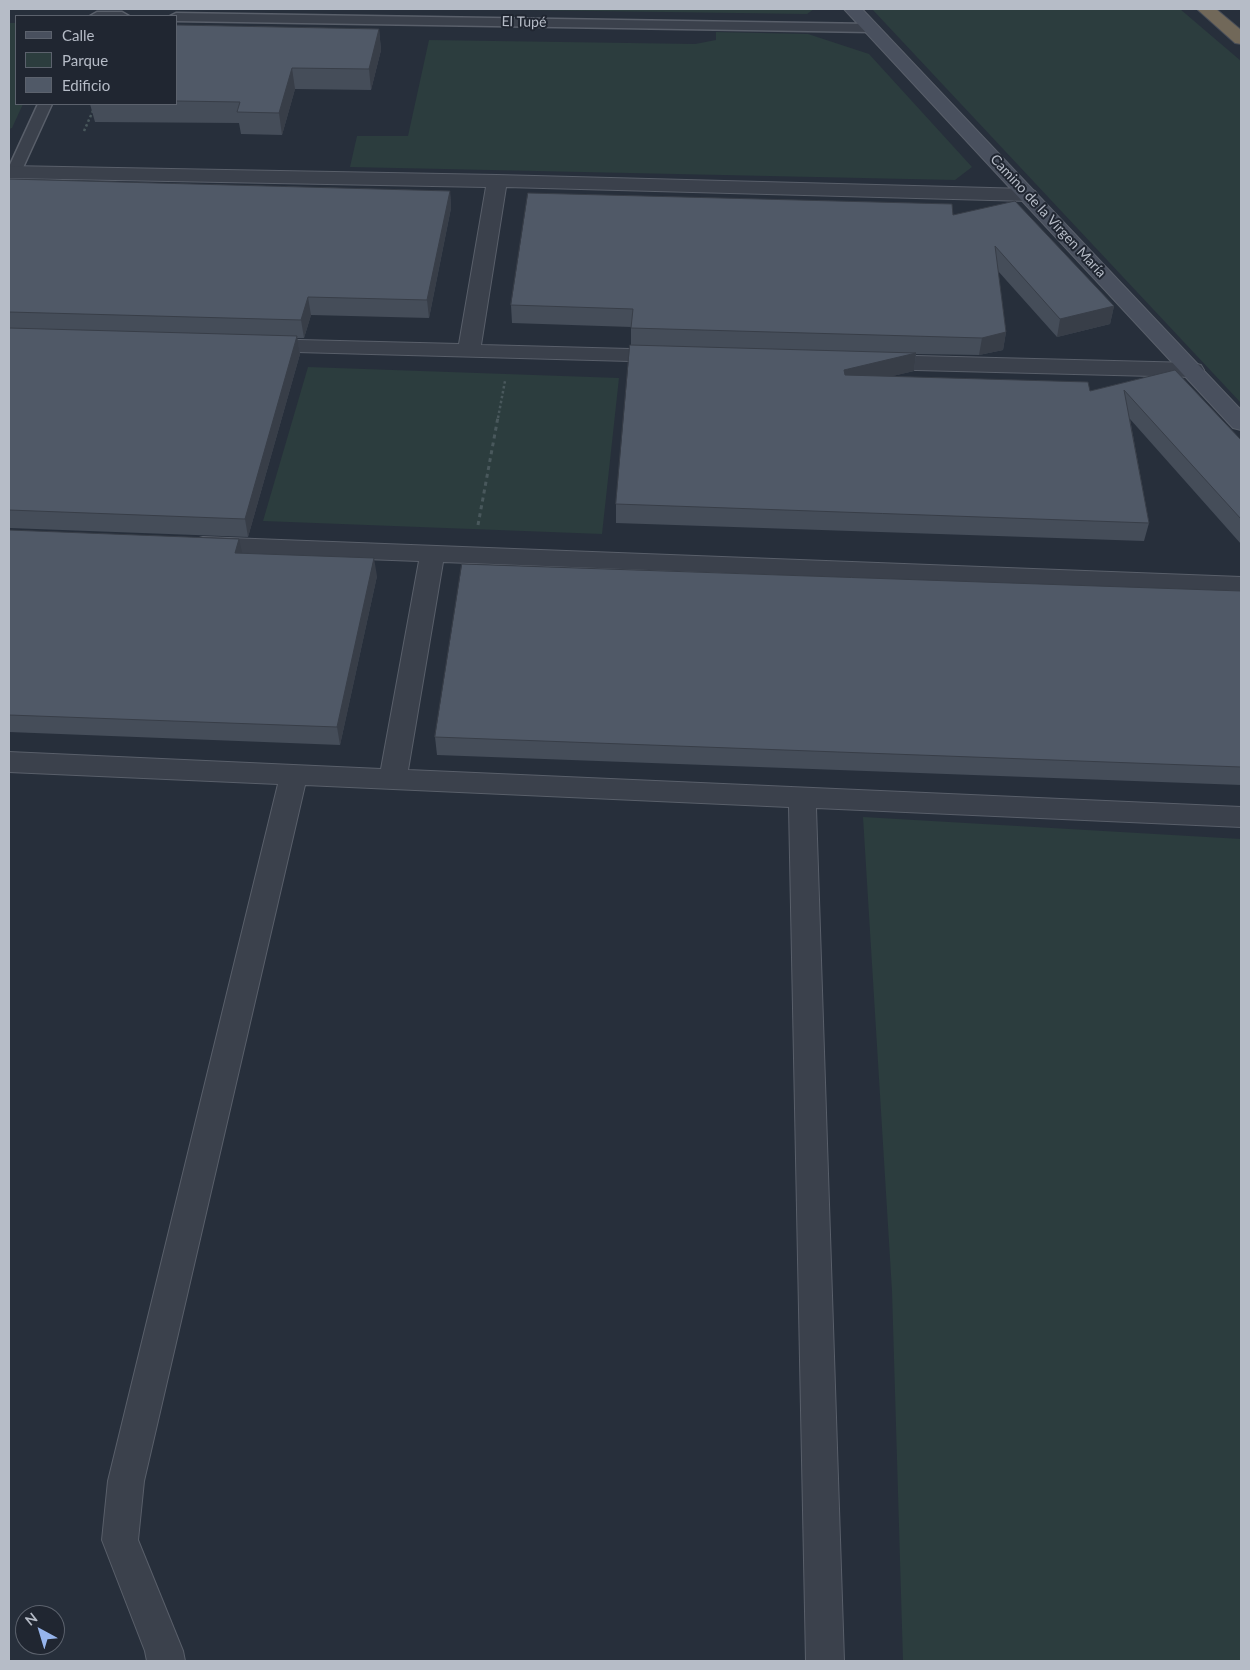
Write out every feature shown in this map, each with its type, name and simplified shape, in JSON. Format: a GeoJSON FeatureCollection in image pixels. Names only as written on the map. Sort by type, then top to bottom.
{"type":"FeatureCollection","features":[{"type":"Feature","properties":{"kind":"highway"},"geometry":{"type":"LineString","coordinates":[[1206,9],[1241,38]]}},
{"type":"Feature","properties":{"kind":"street","name":"Camino de la Virgen María"},"geometry":{"type":"LineString","coordinates":[[853,9],[1241,423]]}},
{"type":"Feature","properties":{"kind":"street"},"geometry":{"type":"LineString","coordinates":[[12,172],[497,181],[1028,195]]}},
{"type":"Feature","properties":{"kind":"street"},"geometry":{"type":"LineString","coordinates":[[469,350],[497,181]]}},
{"type":"Feature","properties":{"kind":"street"},"geometry":{"type":"LineString","coordinates":[[244,344],[687,356]]}},
{"type":"Feature","properties":{"kind":"street"},"geometry":{"type":"LineString","coordinates":[[856,361],[1193,370]]}},
{"type":"Feature","properties":{"kind":"street"},"geometry":{"type":"LineString","coordinates":[[176,544],[1241,585]]}},
{"type":"Feature","properties":{"kind":"street"},"geometry":{"type":"LineString","coordinates":[[393,779],[432,554]]}},
{"type":"Feature","properties":{"kind":"street"},"geometry":{"type":"LineString","coordinates":[[9,762],[1241,817]]}},
{"type":"Feature","properties":{"kind":"street"},"geometry":{"type":"LineString","coordinates":[[166,1661],[164,1651],[120,1540],[126,1481],[294,775]]}},
{"type":"Feature","properties":{"kind":"street"},"geometry":{"type":"LineString","coordinates":[[802,797],[825,1661]]}},
{"type":"Feature","properties":{"kind":"lane","name":"El Tupé"},"geometry":{"type":"LineString","coordinates":[[178,17],[872,28]]}},
{"type":"Feature","properties":{"kind":"lane"},"geometry":{"type":"LineString","coordinates":[[12,172],[44,105]]}},
{"type":"Feature","properties":{"kind":"path"},"geometry":{"type":"LineString","coordinates":[[84,131],[96,105]]}},
{"type":"Feature","properties":{"kind":"path"},"geometry":{"type":"LineString","coordinates":[[432,554],[477,529],[506,374],[469,350]]}},
{"type":"Feature","properties":{"kind":"green space"},"geometry":{"type":"Polygon","coordinates":[[[452,9],[814,9],[807,14],[452,9]]]}},
{"type":"Feature","properties":{"kind":"green space"},"geometry":{"type":"Polygon","coordinates":[[[872,9],[1180,9],[1241,61],[1241,403],[872,9]]]}},
{"type":"Feature","properties":{"kind":"green space"},"geometry":{"type":"Polygon","coordinates":[[[9,23],[15,23],[15,105],[23,105],[12,128],[9,129],[9,23]]]}},
{"type":"Feature","properties":{"kind":"green space"},"geometry":{"type":"Polygon","coordinates":[[[716,32],[808,34],[869,54],[972,167],[955,180],[350,167],[357,136],[408,136],[429,40],[695,44],[716,40],[716,32]]]}},
{"type":"Feature","properties":{"kind":"green space"},"geometry":{"type":"Polygon","coordinates":[[[308,367],[619,378],[602,534],[263,521],[308,367]]]}},
{"type":"Feature","properties":{"kind":"green space"},"geometry":{"type":"Polygon","coordinates":[[[863,817],[1241,839],[1241,1661],[903,1661],[892,1291],[863,817]]]}},
{"type":"Feature","properties":{"kind":"building"},"geometry":{"type":"Polygon","coordinates":[[[178,25],[379,29],[369,69],[292,68],[279,113],[237,112],[240,102],[178,101],[178,25]]]}},
{"type":"Feature","properties":{"kind":"building"},"geometry":{"type":"Polygon","coordinates":[[[9,179],[450,191],[427,300],[308,297],[301,320],[9,312],[9,179]]]}},
{"type":"Feature","properties":{"kind":"building"},"geometry":{"type":"Polygon","coordinates":[[[528,193],[952,204],[953,215],[1015,201],[1114,306],[1060,319],[995,246],[1006,332],[982,338],[631,328],[633,309],[511,305],[528,193]]]}},
{"type":"Feature","properties":{"kind":"building"},"geometry":{"type":"Polygon","coordinates":[[[9,328],[297,336],[245,519],[9,510],[9,328]]]}},
{"type":"Feature","properties":{"kind":"building"},"geometry":{"type":"Polygon","coordinates":[[[630,345],[916,353],[844,370],[845,375],[1088,382],[1090,391],[1175,370],[1241,440],[1241,519],[1124,390],[1149,523],[616,504],[630,345]]]}},
{"type":"Feature","properties":{"kind":"building"},"geometry":{"type":"Polygon","coordinates":[[[9,530],[239,539],[235,553],[374,558],[337,727],[9,715],[9,530]]]}},
{"type":"Feature","properties":{"kind":"building"},"geometry":{"type":"Polygon","coordinates":[[[462,564],[1241,591],[1241,767],[435,737],[462,564]]]}}]}
